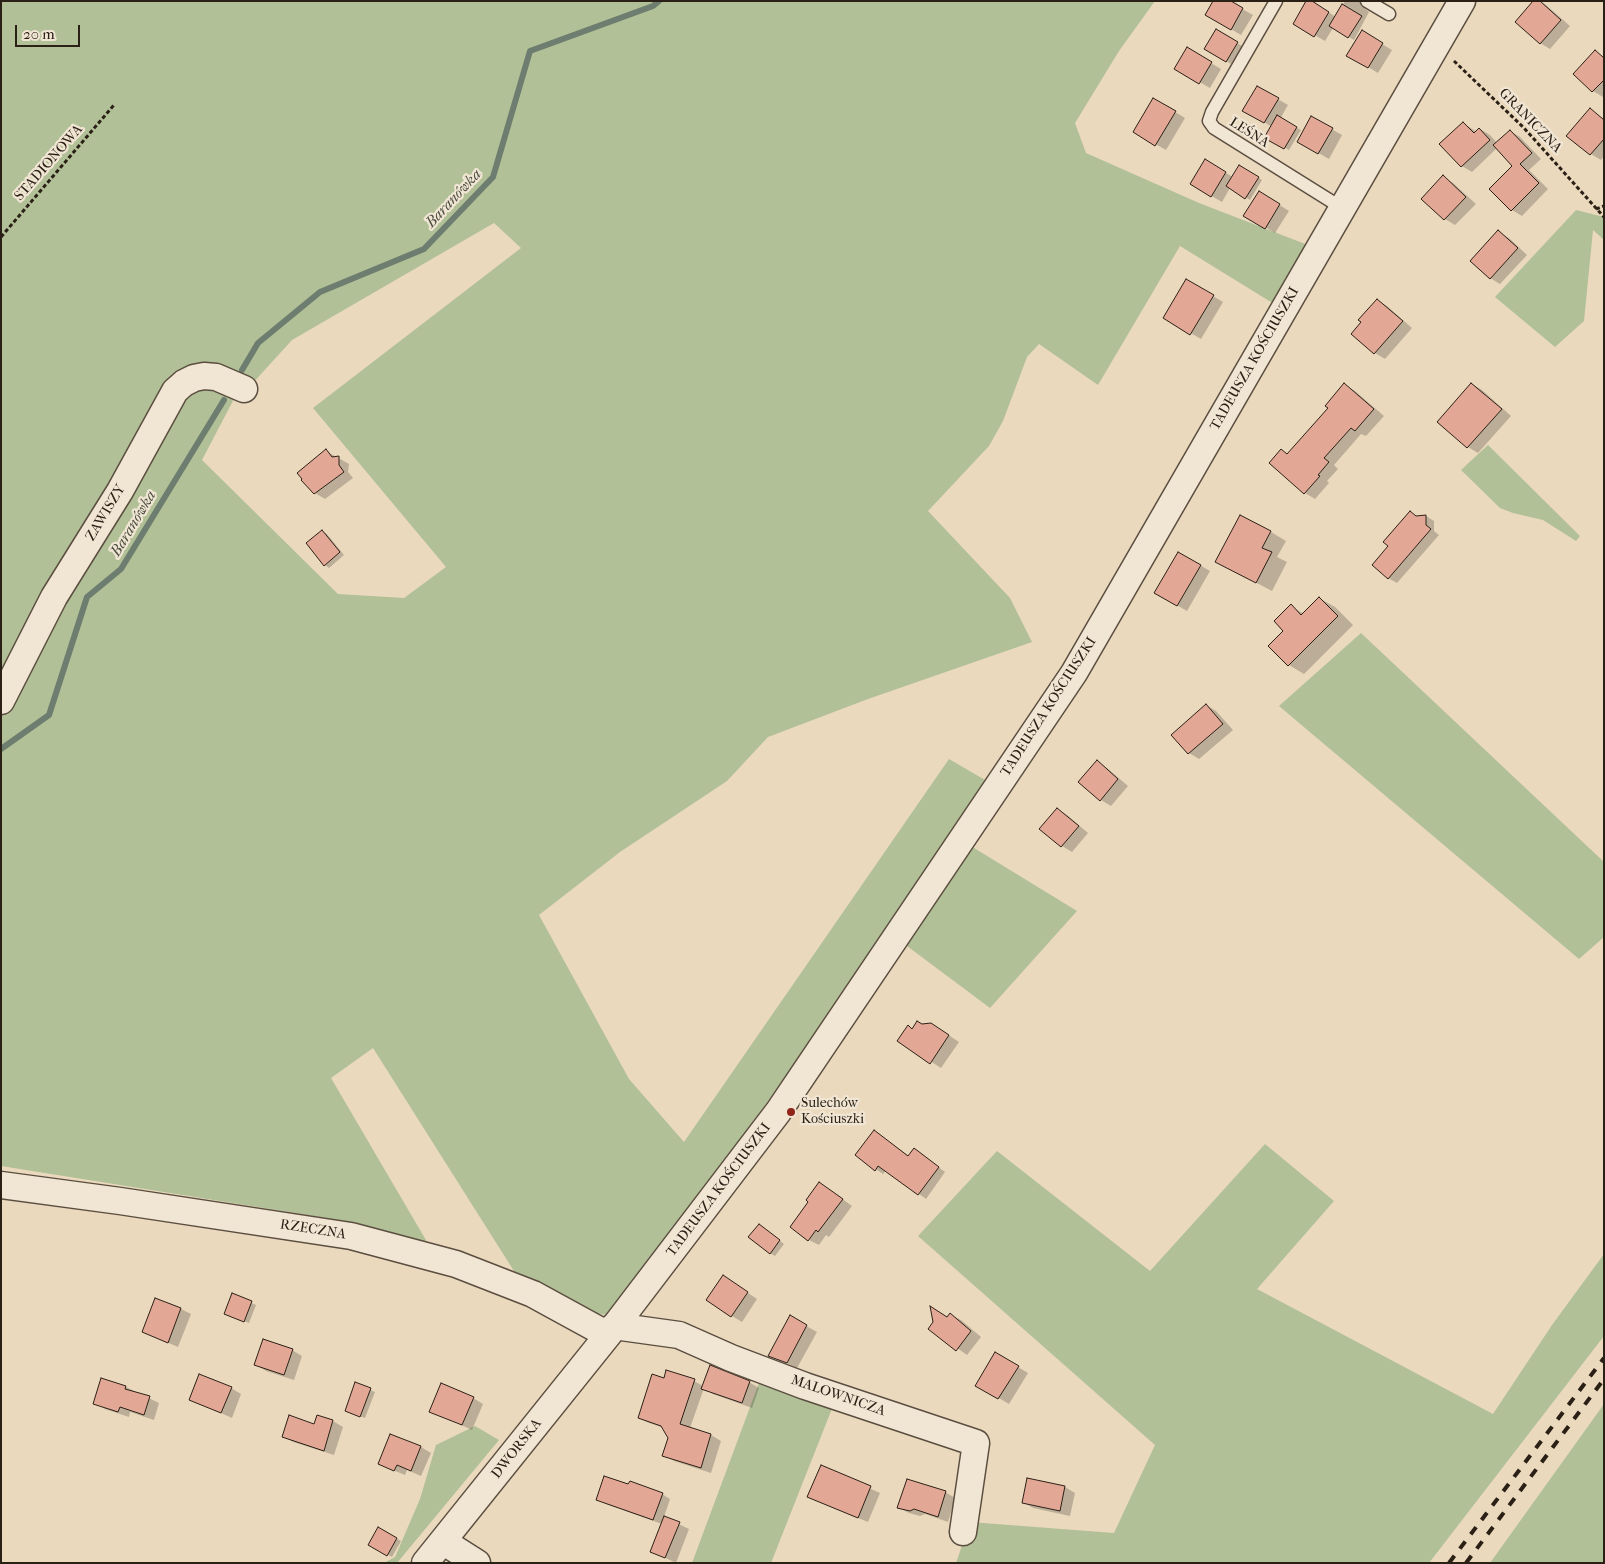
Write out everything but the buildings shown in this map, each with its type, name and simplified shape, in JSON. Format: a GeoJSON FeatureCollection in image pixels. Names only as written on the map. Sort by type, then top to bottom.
{"type":"FeatureCollection","features":[{"type":"Feature","properties":{"kind":"street","name":"TADEUSZA KOŚCIUSZKI"},"geometry":{"type":"LineString","coordinates":[[611,1331],[778,1112],[1074,673],[1462,1]]}},
{"type":"Feature","properties":{"kind":"street","name":"ZAWISZY"},"geometry":{"type":"LineString","coordinates":[[1,701],[54,597],[120,491],[176,392],[184,383],[204,376],[216,377],[244,389]]}},
{"type":"Feature","properties":{"kind":"street","name":"RZECZNA"},"geometry":{"type":"LineString","coordinates":[[1,1185],[120,1200],[351,1236],[464,1267],[533,1294],[611,1331]]}},
{"type":"Feature","properties":{"kind":"street","name":"MALOWNICZA"},"geometry":{"type":"LineString","coordinates":[[611,1331],[679,1335],[731,1358],[805,1386],[976,1443],[963,1532]]}},
{"type":"Feature","properties":{"kind":"street","name":"DWORSKA"},"geometry":{"type":"LineString","coordinates":[[425,1563],[444,1542],[611,1331]]}},
{"type":"Feature","properties":{"kind":"street"},"geometry":{"type":"LineString","coordinates":[[444,1542],[477,1563]]}},
{"type":"Feature","properties":{"kind":"lane","name":"LEŚNA"},"geometry":{"type":"LineString","coordinates":[[1276,1],[1212,112],[1209,121],[1214,128],[1342,208]]}},
{"type":"Feature","properties":{"kind":"lane"},"geometry":{"type":"LineString","coordinates":[[1367,1],[1389,14]]}},
{"type":"Feature","properties":{"kind":"path","name":"GRANICZNA"},"geometry":{"type":"LineString","coordinates":[[1437,44],[1524,128],[1604,217]]}},
{"type":"Feature","properties":{"kind":"path","name":"STADIONOWA"},"geometry":{"type":"LineString","coordinates":[[1,236],[114,105]]}},
{"type":"Feature","properties":{"kind":"path"},"geometry":{"type":"LineString","coordinates":[[1596,209],[1604,206]]}},
{"type":"Feature","properties":{"kind":"green space"},"geometry":{"type":"Polygon","coordinates":[[[1,1],[1155,1],[1119,51],[1075,123],[1086,153],[1199,203],[1313,247],[1279,307],[1180,246],[1098,385],[1039,344],[1027,357],[1003,421],[989,446],[928,511],[1010,598],[1032,642],[868,699],[768,737],[727,781],[620,852],[539,915],[629,1079],[684,1142],[949,759],[992,784],[628,1299],[610,1315],[584,1313],[519,1279],[373,1048],[331,1078],[430,1247],[358,1223],[1,1166],[1,712],[190,389],[209,383],[235,397],[202,460],[338,594],[404,598],[446,567],[313,408],[521,248],[494,223],[292,340],[251,385],[195,371],[1,684],[1,1]]]}},
{"type":"Feature","properties":{"kind":"green space"},"geometry":{"type":"Polygon","coordinates":[[[1576,210],[1604,217],[1604,240],[1593,230],[1584,321],[1555,347],[1495,297],[1576,210]]]}},
{"type":"Feature","properties":{"kind":"green space"},"geometry":{"type":"Polygon","coordinates":[[[1488,445],[1580,536],[1576,541],[1543,520],[1500,508],[1461,470],[1488,445]]]}},
{"type":"Feature","properties":{"kind":"green space"},"geometry":{"type":"Polygon","coordinates":[[[1361,633],[1604,862],[1604,937],[1579,959],[1279,706],[1361,633]]]}},
{"type":"Feature","properties":{"kind":"green space"},"geometry":{"type":"Polygon","coordinates":[[[961,840],[1077,911],[990,1008],[899,940],[961,840]]]}},
{"type":"Feature","properties":{"kind":"green space"},"geometry":{"type":"Polygon","coordinates":[[[1265,1144],[1334,1201],[1257,1289],[1493,1414],[1552,1325],[1604,1254],[1604,1336],[1429,1563],[956,1563],[970,1522],[1114,1533],[1155,1445],[918,1236],[997,1151],[1150,1271],[1265,1144]]]}},
{"type":"Feature","properties":{"kind":"green space"},"geometry":{"type":"Polygon","coordinates":[[[762,1375],[835,1401],[771,1563],[692,1563],[762,1375]]]}},
{"type":"Feature","properties":{"kind":"green space"},"geometry":{"type":"Polygon","coordinates":[[[1604,1404],[1604,1563],[1490,1563],[1604,1404]]]}},
{"type":"Feature","properties":{"kind":"green space"},"geometry":{"type":"Polygon","coordinates":[[[475,1426],[499,1440],[397,1563],[384,1563],[395,1557],[420,1499],[436,1445],[475,1426]]]}},
{"type":"Feature","properties":{"kind":"waterway","name":"Baranówka"},"geometry":{"type":"LineString","coordinates":[[242,370],[258,343],[320,292],[424,249],[493,177],[530,51],[653,6],[659,1]]}},
{"type":"Feature","properties":{"kind":"waterway","name":"Baranówka"},"geometry":{"type":"LineString","coordinates":[[1,749],[49,715],[87,597],[121,569],[224,400]]}},
{"type":"Feature","properties":{"kind":"railway"},"geometry":{"type":"LineString","coordinates":[[1449,1563],[1604,1358]]}},
{"type":"Feature","properties":{"kind":"railway"},"geometry":{"type":"LineString","coordinates":[[1466,1563],[1604,1379]]}},
{"type":"Feature","properties":{"kind":"place","name":"Sulechów Kościuszki"},"geometry":{"type":"Point","coordinates":[791,1112]}}]}
